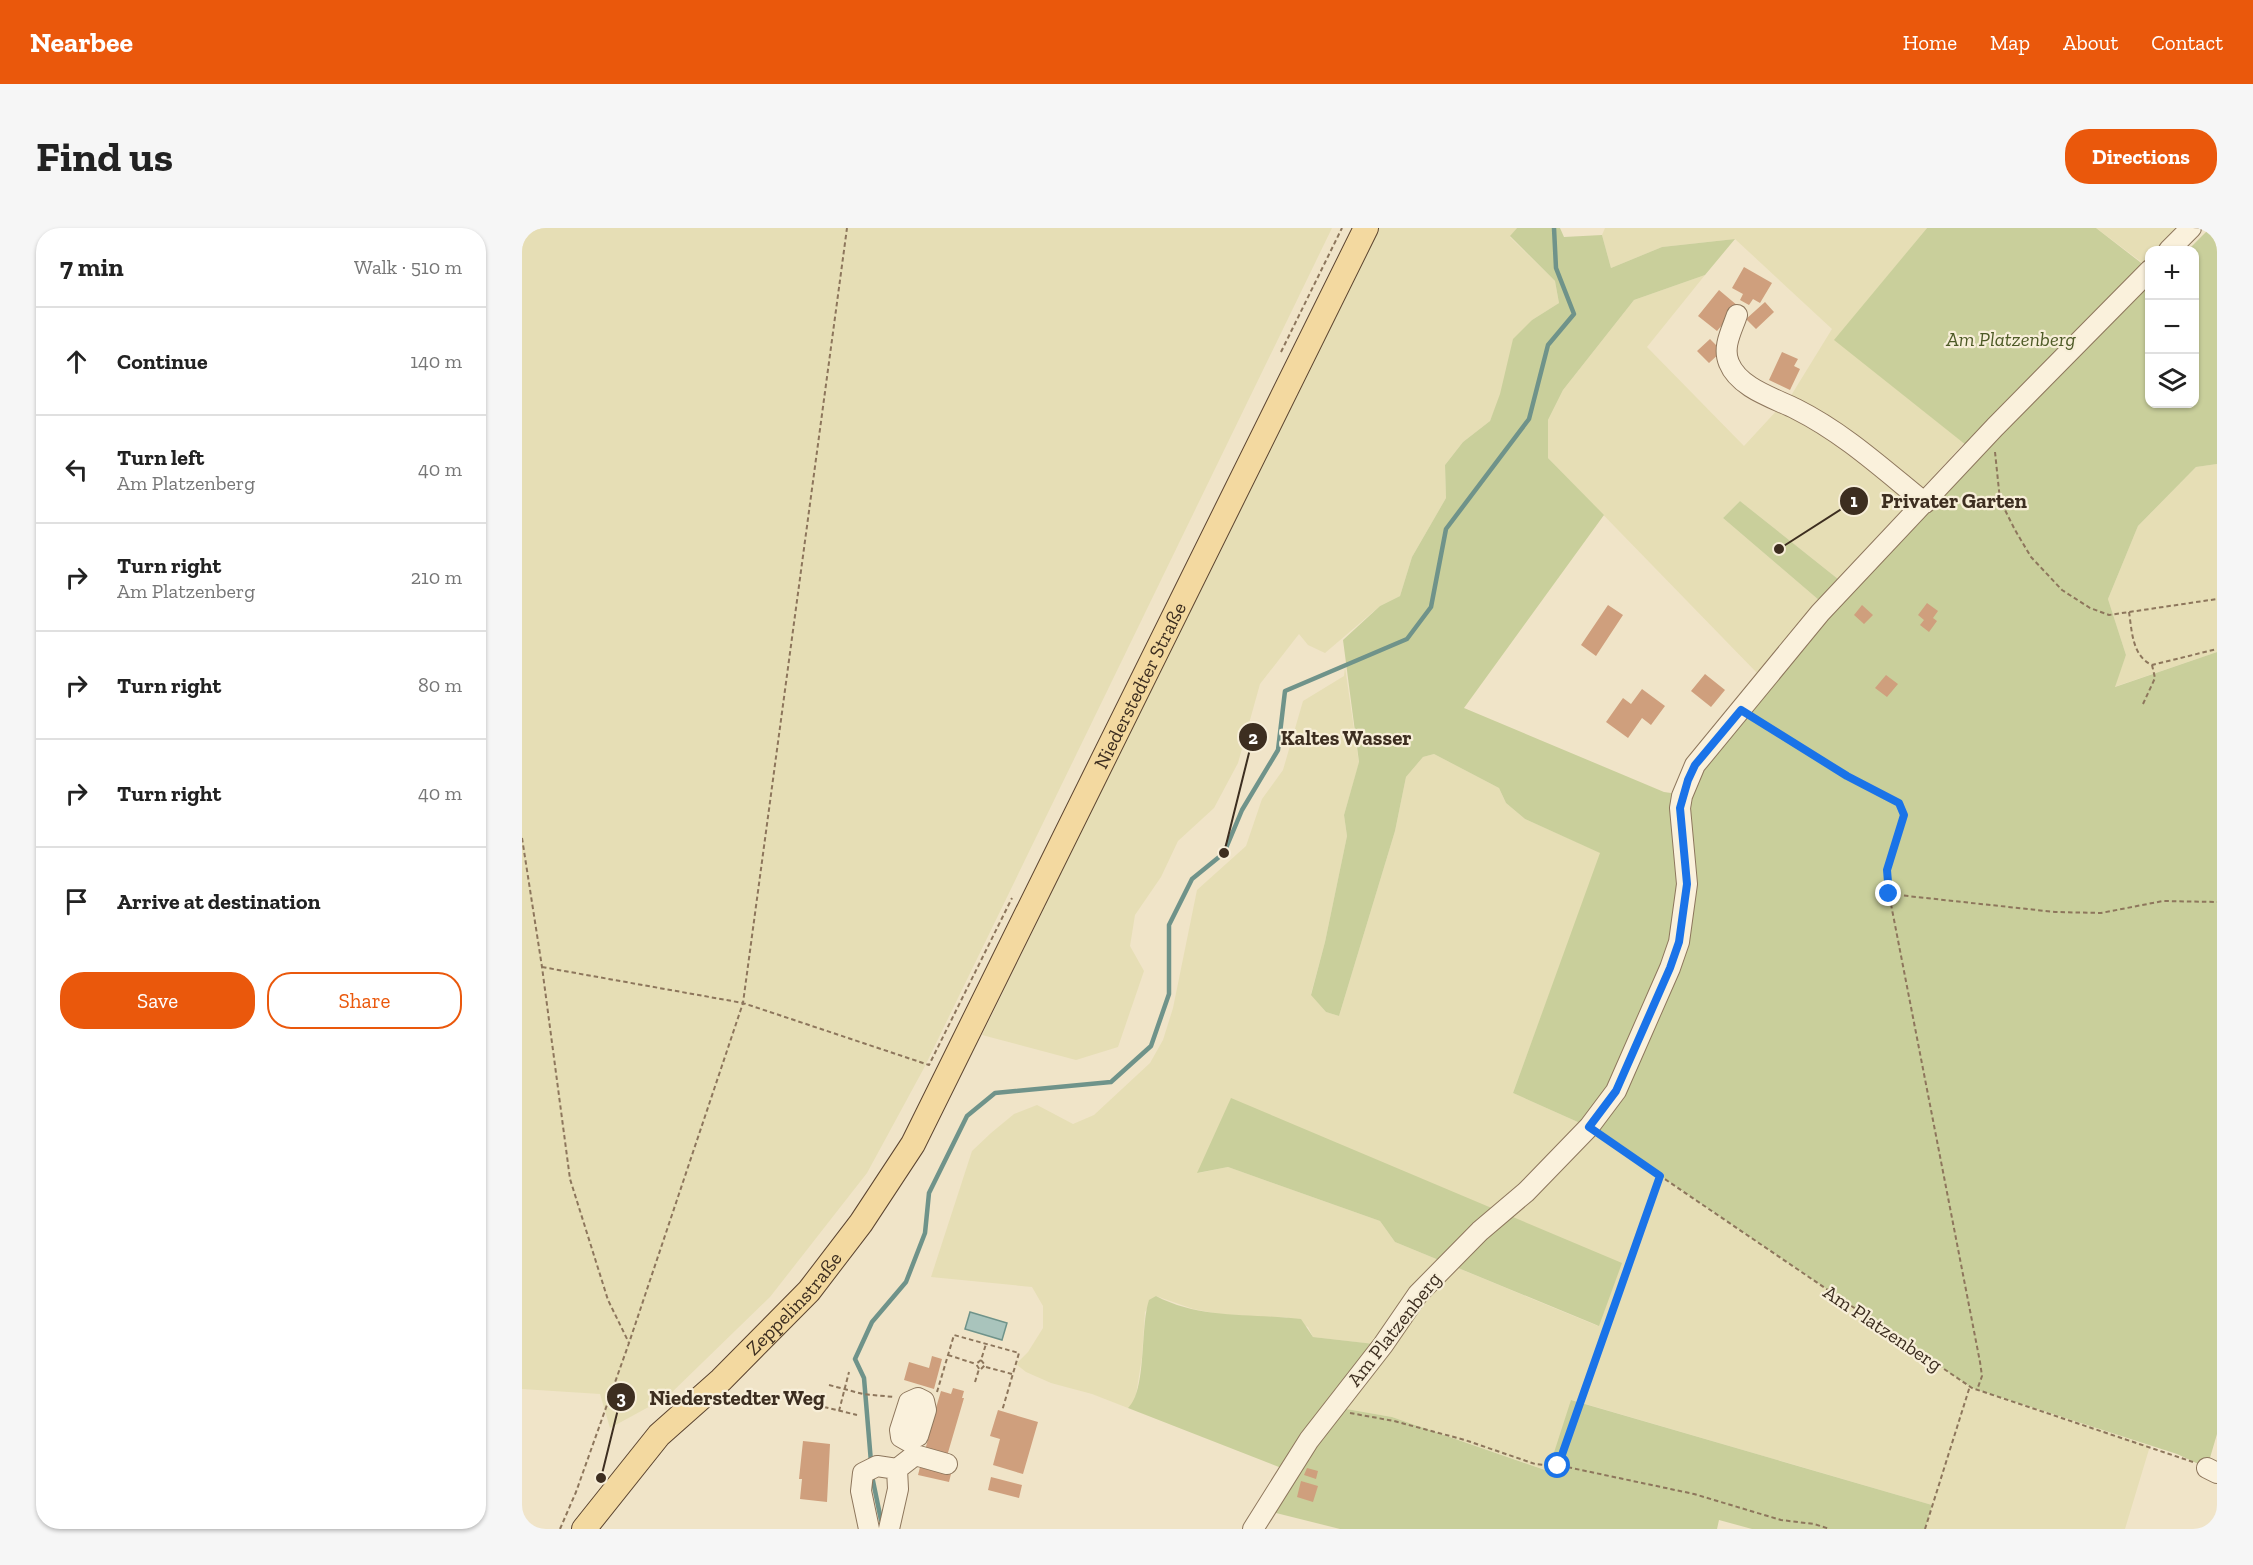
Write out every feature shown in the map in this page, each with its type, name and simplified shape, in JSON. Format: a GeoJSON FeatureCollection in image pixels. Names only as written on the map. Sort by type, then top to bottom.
{"type":"FeatureCollection","features":[{"type":"Feature","properties":{"kind":"main road","name":"Niederstedter Straße"},"geometry":{"type":"LineString","coordinates":[[912,1144],[1366,228]]}},
{"type":"Feature","properties":{"kind":"main road","name":"Zeppelinstraße"},"geometry":{"type":"LineString","coordinates":[[584,1529],[659,1435],[721,1380],[809,1292],[861,1223],[912,1144]]}},
{"type":"Feature","properties":{"kind":"lane"},"geometry":{"type":"LineString","coordinates":[[2173,246],[2191,228]]}},
{"type":"Feature","properties":{"kind":"lane","name":"Am Platzenberg"},"geometry":{"type":"LineString","coordinates":[[1253,1529],[1309,1440],[1383,1345],[1418,1294],[1443,1265],[1526,1192],[1589,1127],[1616,1091],[1670,968],[1679,942],[1687,892],[1680,808],[1695,765],[1820,613],[1995,427],[2145,275]]}},
{"type":"Feature","properties":{"kind":"lane"},"geometry":{"type":"LineString","coordinates":[[1737,315],[1726,346],[1728,363],[1738,377],[1758,391],[1844,436],[1925,503]]}},
{"type":"Feature","properties":{"kind":"lane"},"geometry":{"type":"LineString","coordinates":[[925,1403],[916,1398],[908,1404],[900,1432],[904,1440],[914,1448],[947,1464]]}},
{"type":"Feature","properties":{"kind":"lane"},"geometry":{"type":"LineString","coordinates":[[889,1529],[898,1489],[897,1469],[914,1448]]}},
{"type":"Feature","properties":{"kind":"lane"},"geometry":{"type":"LineString","coordinates":[[869,1529],[861,1491],[863,1473],[877,1466],[897,1469]]}},
{"type":"Feature","properties":{"kind":"path"},"geometry":{"type":"LineString","coordinates":[[560,1529],[576,1492],[628,1343],[743,1003],[847,228]]}},
{"type":"Feature","properties":{"kind":"path"},"geometry":{"type":"LineString","coordinates":[[1995,427],[2000,500],[2031,557],[2062,590],[2090,608],[2109,615],[2217,599]]}},
{"type":"Feature","properties":{"kind":"path"},"geometry":{"type":"LineString","coordinates":[[2129,612],[2138,654],[2152,665],[2154,678],[2143,704]]}},
{"type":"Feature","properties":{"kind":"path"},"geometry":{"type":"LineString","coordinates":[[2152,665],[2217,649]]}},
{"type":"Feature","properties":{"kind":"path"},"geometry":{"type":"LineString","coordinates":[[1741,710],[1847,776],[1899,803],[1904,815],[1887,870],[1889,894],[1980,1362],[1982,1376],[1977,1390]]}},
{"type":"Feature","properties":{"kind":"path"},"geometry":{"type":"LineString","coordinates":[[522,838],[542,967],[570,1179],[608,1299],[628,1343]]}},
{"type":"Feature","properties":{"kind":"path"},"geometry":{"type":"LineString","coordinates":[[1889,894],[2066,912],[2101,913],[2163,901],[2217,902]]}},
{"type":"Feature","properties":{"kind":"path"},"geometry":{"type":"LineString","coordinates":[[542,967],[743,1003],[928,1065]]}},
{"type":"Feature","properties":{"kind":"path","name":"Am Platzenberg"},"geometry":{"type":"LineString","coordinates":[[1589,1127],[1977,1390],[2176,1454],[2212,1470]]}},
{"type":"Feature","properties":{"kind":"path"},"geometry":{"type":"LineString","coordinates":[[1558,1466],[1660,1176]]}},
{"type":"Feature","properties":{"kind":"path"},"geometry":{"type":"LineString","coordinates":[[925,1403],[936,1397],[954,1335],[1018,1353],[1002,1411]]}},
{"type":"Feature","properties":{"kind":"path"},"geometry":{"type":"LineString","coordinates":[[976,1364],[981,1360],[986,1344]]}},
{"type":"Feature","properties":{"kind":"path"},"geometry":{"type":"LineString","coordinates":[[948,1355],[976,1364],[979,1369]]}},
{"type":"Feature","properties":{"kind":"path"},"geometry":{"type":"LineString","coordinates":[[981,1360],[985,1366],[1012,1374]]}},
{"type":"Feature","properties":{"kind":"path"},"geometry":{"type":"LineString","coordinates":[[975,1382],[979,1369],[985,1366]]}},
{"type":"Feature","properties":{"kind":"path"},"geometry":{"type":"LineString","coordinates":[[839,1411],[849,1372]]}},
{"type":"Feature","properties":{"kind":"path"},"geometry":{"type":"LineString","coordinates":[[829,1385],[872,1395]]}},
{"type":"Feature","properties":{"kind":"path"},"geometry":{"type":"LineString","coordinates":[[1925,1529],[1970,1386]]}},
{"type":"Feature","properties":{"kind":"path"},"geometry":{"type":"LineString","coordinates":[[824,1407],[857,1415]]}},
{"type":"Feature","properties":{"kind":"path"},"geometry":{"type":"LineString","coordinates":[[1332,1410],[1394,1421],[1464,1440],[1535,1464],[1558,1466],[1694,1494],[1780,1520],[1814,1524],[1830,1529]]}},
{"type":"Feature","properties":{"kind":"shaded area"},"geometry":{"type":"Polygon","coordinates":[[[522,228],[1332,228],[924,1068],[867,1173],[770,1297],[667,1397],[610,1428],[600,1394],[522,1389],[522,228]]]}},
{"type":"Feature","properties":{"kind":"shaded area"},"geometry":{"type":"Polygon","coordinates":[[[1376,228],[1517,228],[1510,237],[1555,281],[1559,303],[1532,320],[1490,421],[1463,442],[1445,465],[1446,498],[1412,557],[1400,596],[1380,606],[1325,653],[1308,645],[1299,634],[1260,684],[1238,763],[1214,808],[1178,841],[1161,877],[1135,915],[1130,946],[1144,971],[1118,1047],[1076,1060],[982,1035],[1376,228]]]}},
{"type":"Feature","properties":{"kind":"shaded area"},"geometry":{"type":"Polygon","coordinates":[[[1605,228],[1927,228],[1835,340],[1964,443],[1838,579],[1740,501],[1723,518],[1820,601],[1758,674],[1548,458],[1548,420],[1563,390],[1634,300],[1705,275],[1647,347],[1744,446],[1792,394],[1832,329],[1735,239],[1662,247],[1611,268],[1602,235],[1605,228]]]}},
{"type":"Feature","properties":{"kind":"shaded area"},"geometry":{"type":"Polygon","coordinates":[[[2096,228],[2179,228],[2161,246],[2145,246],[2144,264],[2096,228]]]}},
{"type":"Feature","properties":{"kind":"shaded area"},"geometry":{"type":"Polygon","coordinates":[[[2217,464],[2217,652],[2114,687],[2126,655],[2108,599],[2138,526],[2196,467],[2217,464]]]}},
{"type":"Feature","properties":{"kind":"shaded area"},"geometry":{"type":"Polygon","coordinates":[[[1345,667],[1359,763],[1344,815],[1347,836],[1325,942],[1311,994],[1326,1012],[1339,1016],[1395,831],[1406,777],[1423,757],[1434,754],[1499,788],[1506,803],[1525,819],[1601,853],[1513,1093],[1589,1127],[1972,1388],[2150,1446],[2125,1529],[1925,1529],[1932,1505],[1572,1400],[1549,1471],[1392,1417],[1335,1407],[1382,1345],[1313,1337],[1308,1327],[1286,1317],[1233,1317],[1193,1309],[1156,1296],[1145,1312],[1142,1357],[1135,1402],[1128,1408],[1092,1394],[1051,1383],[1026,1372],[1016,1364],[1028,1352],[1043,1328],[1043,1306],[1032,1287],[931,1277],[972,1151],[1014,1114],[1037,1105],[1073,1124],[1094,1115],[1150,1063],[1163,1040],[1173,1008],[1197,890],[1246,846],[1262,799],[1283,770],[1303,701],[1344,676],[1345,667]],[[1231,1099],[1198,1173],[1228,1167],[1380,1221],[1395,1242],[1598,1326],[1231,1099]]]}},
{"type":"Feature","properties":{"kind":"green space"},"geometry":{"type":"Polygon","coordinates":[[[1517,228],[1560,228],[1564,237],[1602,235],[1611,268],[1662,247],[1735,239],[1705,275],[1634,300],[1563,390],[1548,420],[1548,458],[1604,515],[1464,708],[1664,792],[1678,794],[1686,791],[1726,731],[1976,453],[1834,340],[1927,228],[2096,228],[2145,266],[2145,408],[2199,408],[2199,246],[2192,246],[2210,228],[2217,228],[2217,464],[2196,467],[2138,526],[2108,599],[2126,655],[2115,687],[2217,652],[2217,1434],[2207,1468],[2177,1454],[1972,1388],[1589,1127],[1513,1093],[1600,853],[1525,819],[1506,803],[1499,788],[1434,754],[1423,757],[1406,777],[1395,831],[1339,1016],[1326,1012],[1311,995],[1325,942],[1347,836],[1344,815],[1359,762],[1343,640],[1380,606],[1400,596],[1412,557],[1446,498],[1445,465],[1463,442],[1490,421],[1500,394],[1513,339],[1532,320],[1559,303],[1555,281],[1510,236],[1517,228]]]}},
{"type":"Feature","properties":{"kind":"green space"},"geometry":{"type":"Polygon","coordinates":[[[1740,501],[1838,579],[1820,601],[1723,518],[1740,501]]]}},
{"type":"Feature","properties":{"kind":"green space"},"geometry":{"type":"Polygon","coordinates":[[[1231,1098],[1622,1263],[1599,1326],[1395,1242],[1380,1221],[1228,1167],[1197,1173],[1231,1098]]]}},
{"type":"Feature","properties":{"kind":"green space"},"geometry":{"type":"Polygon","coordinates":[[[1156,1296],[1173,1304],[1209,1312],[1301,1319],[1313,1337],[1383,1345],[1335,1407],[1392,1417],[1548,1471],[1571,1400],[1932,1505],[1925,1529],[1752,1529],[1719,1520],[1717,1529],[1340,1529],[1264,1510],[1289,1471],[1128,1408],[1134,1400],[1141,1373],[1149,1300],[1156,1296]]]}},
{"type":"Feature","properties":{"kind":"water"},"geometry":{"type":"Polygon","coordinates":[[[970,1312],[1007,1323],[1002,1340],[965,1329],[970,1312]]]}},
{"type":"Feature","properties":{"kind":"building"},"geometry":{"type":"Polygon","coordinates":[[[1744,267],[1772,283],[1760,303],[1753,299],[1749,305],[1740,300],[1743,294],[1732,288],[1744,267]]]}},
{"type":"Feature","properties":{"kind":"building"},"geometry":{"type":"Polygon","coordinates":[[[1719,290],[1738,306],[1717,331],[1698,316],[1719,290]]]}},
{"type":"Feature","properties":{"kind":"building"},"geometry":{"type":"Polygon","coordinates":[[[1765,302],[1774,312],[1756,329],[1746,319],[1765,302]]]}},
{"type":"Feature","properties":{"kind":"building"},"geometry":{"type":"Polygon","coordinates":[[[1710,339],[1722,351],[1709,363],[1697,351],[1710,339]]]}},
{"type":"Feature","properties":{"kind":"building"},"geometry":{"type":"Polygon","coordinates":[[[1782,352],[1798,359],[1794,366],[1800,369],[1790,390],[1769,380],[1782,352]]]}},
{"type":"Feature","properties":{"kind":"building"},"geometry":{"type":"Polygon","coordinates":[[[1927,603],[1938,611],[1933,618],[1937,621],[1929,632],[1920,625],[1924,620],[1918,615],[1927,603]]]}},
{"type":"Feature","properties":{"kind":"building"},"geometry":{"type":"Polygon","coordinates":[[[1608,605],[1623,615],[1596,656],[1581,645],[1608,605]]]}},
{"type":"Feature","properties":{"kind":"building"},"geometry":{"type":"Polygon","coordinates":[[[1862,605],[1873,615],[1864,624],[1854,615],[1862,605]]]}},
{"type":"Feature","properties":{"kind":"building"},"geometry":{"type":"Polygon","coordinates":[[[1705,674],[1725,690],[1711,707],[1691,691],[1705,674]]]}},
{"type":"Feature","properties":{"kind":"building"},"geometry":{"type":"Polygon","coordinates":[[[1886,675],[1898,684],[1887,697],[1875,688],[1886,675]]]}},
{"type":"Feature","properties":{"kind":"building"},"geometry":{"type":"Polygon","coordinates":[[[1642,689],[1665,706],[1651,725],[1642,718],[1628,738],[1606,722],[1623,698],[1631,704],[1642,689]]]}},
{"type":"Feature","properties":{"kind":"building"},"geometry":{"type":"Polygon","coordinates":[[[932,1356],[942,1359],[934,1389],[904,1380],[909,1362],[929,1368],[932,1356]]]}},
{"type":"Feature","properties":{"kind":"building"},"geometry":{"type":"Polygon","coordinates":[[[953,1388],[964,1391],[962,1398],[964,1398],[947,1456],[925,1450],[929,1436],[920,1433],[930,1428],[941,1391],[951,1394],[953,1388]]]}},
{"type":"Feature","properties":{"kind":"building"},"geometry":{"type":"Polygon","coordinates":[[[998,1410],[1038,1422],[1023,1474],[993,1465],[1000,1439],[990,1436],[998,1410]]]}},
{"type":"Feature","properties":{"kind":"building"},"geometry":{"type":"Polygon","coordinates":[[[803,1441],[830,1444],[827,1502],[800,1499],[802,1479],[799,1479],[803,1441]]]}},
{"type":"Feature","properties":{"kind":"building"},"geometry":{"type":"Polygon","coordinates":[[[921,1463],[952,1470],[949,1482],[918,1475],[921,1463]]]}},
{"type":"Feature","properties":{"kind":"building"},"geometry":{"type":"Polygon","coordinates":[[[1307,1468],[1318,1471],[1316,1479],[1304,1475],[1307,1468]]]}},
{"type":"Feature","properties":{"kind":"building"},"geometry":{"type":"Polygon","coordinates":[[[991,1477],[1022,1485],[1019,1498],[988,1490],[991,1477]]]}},
{"type":"Feature","properties":{"kind":"building"},"geometry":{"type":"Polygon","coordinates":[[[1301,1481],[1318,1486],[1313,1502],[1297,1497],[1301,1481]]]}},
{"type":"Feature","properties":{"kind":"waterway"},"geometry":{"type":"LineString","coordinates":[[871,1462],[864,1378],[855,1359],[872,1322],[906,1282],[925,1233],[929,1193],[967,1116],[995,1093],[1111,1082],[1151,1046],[1169,994],[1169,925],[1192,879],[1224,853],[1242,810],[1278,750],[1285,691],[1407,639],[1431,607],[1446,529],[1529,419],[1548,345],[1574,314],[1556,268],[1554,228]]}},
{"type":"Feature","properties":{"kind":"waterway"},"geometry":{"type":"LineString","coordinates":[[872,1476],[881,1520]]}},
{"type":"Feature","properties":{"kind":"place","name":"Privater Garten"},"geometry":{"type":"Point","coordinates":[1779,549]}},
{"type":"Feature","properties":{"kind":"place","name":"Kaltes Wasser"},"geometry":{"type":"Point","coordinates":[1224,853]}},
{"type":"Feature","properties":{"kind":"place","name":"Niederstedter Weg"},"geometry":{"type":"Point","coordinates":[601,1478]}},
{"type":"Feature","properties":{"kind":"route"},"geometry":{"type":"LineString","coordinates":[[1558,1466],[1602,1348],[1660,1176],[1589,1127],[1616,1091],[1670,968],[1679,942],[1687,884],[1680,823],[1682,796],[1695,765],[1741,710],[1746,716],[1795,742],[1847,776],[1899,803],[1904,815],[1887,870],[1889,894]]}}]}
